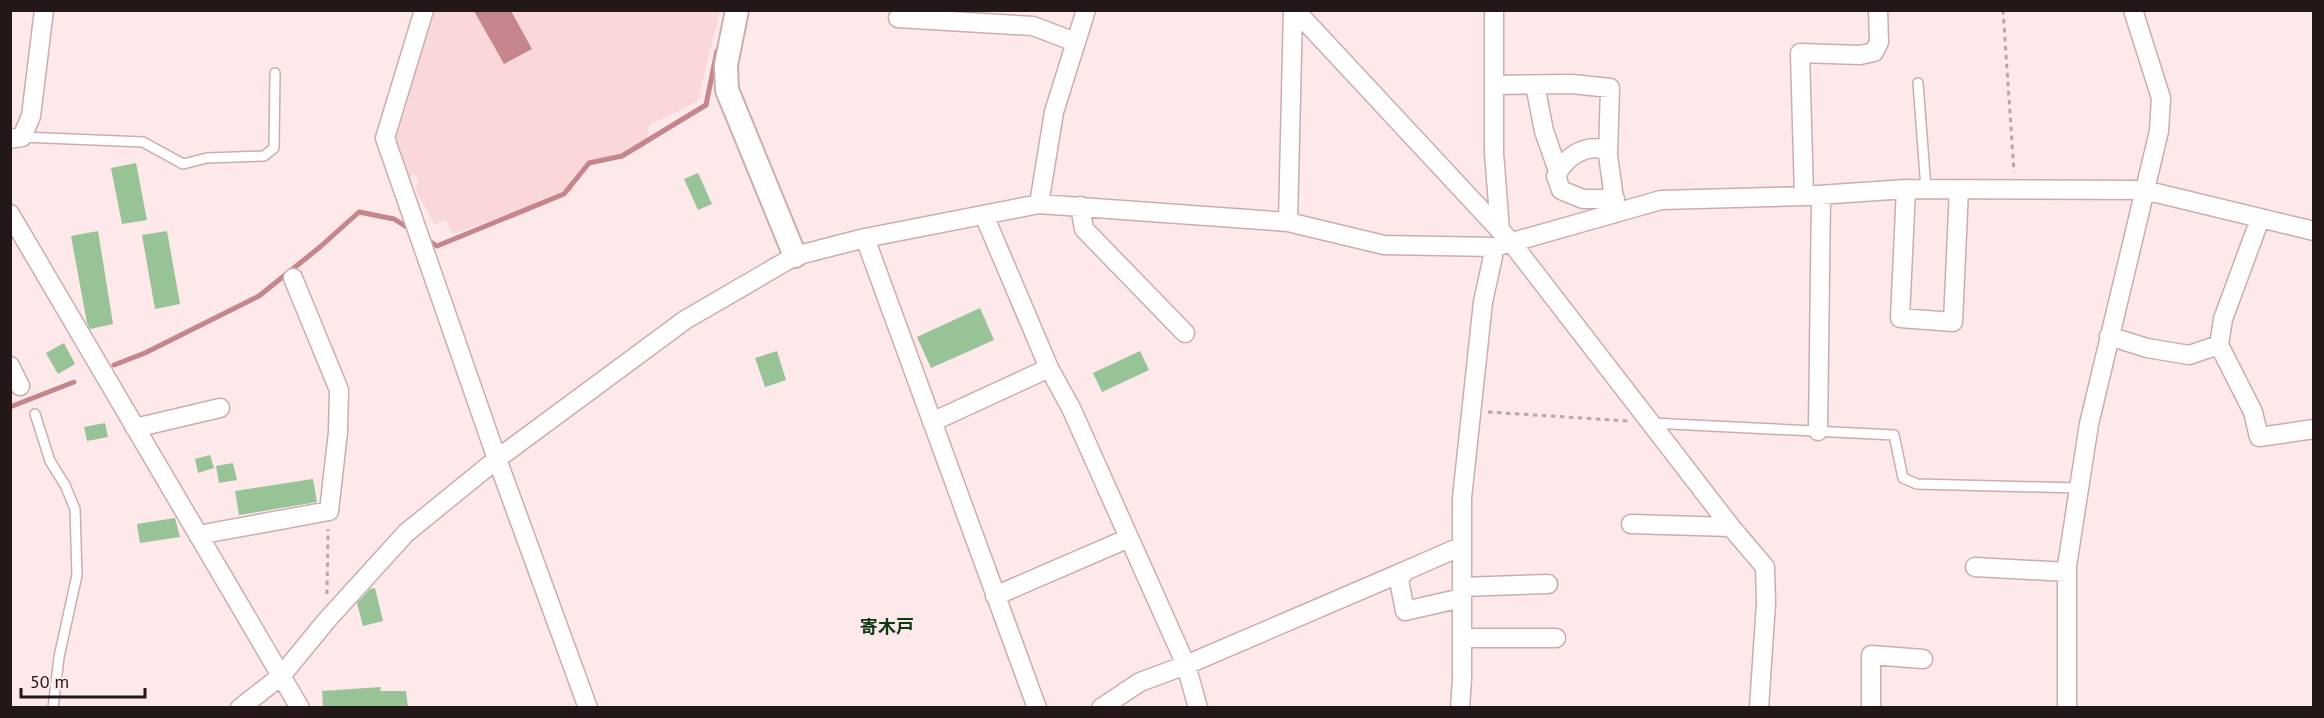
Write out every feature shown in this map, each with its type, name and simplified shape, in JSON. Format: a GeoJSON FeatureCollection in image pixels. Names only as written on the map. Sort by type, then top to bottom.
{"type":"FeatureCollection","features":[{"type":"Feature","properties":{"kind":"street"},"geometry":{"type":"LineString","coordinates":[[16,138],[31,117],[44,10]]}},
{"type":"Feature","properties":{"kind":"street"},"geometry":{"type":"LineString","coordinates":[[424,10],[385,138],[497,459],[588,708]]}},
{"type":"Feature","properties":{"kind":"street"},"geometry":{"type":"LineString","coordinates":[[736,10],[726,65],[727,90],[795,256]]}},
{"type":"Feature","properties":{"kind":"street"},"geometry":{"type":"LineString","coordinates":[[1040,204],[1054,112],[1086,10]]}},
{"type":"Feature","properties":{"kind":"street"},"geometry":{"type":"LineString","coordinates":[[1288,222],[1294,10]]}},
{"type":"Feature","properties":{"kind":"street"},"geometry":{"type":"LineString","coordinates":[[1294,10],[1502,240],[1765,567],[1766,603],[1759,708]]}},
{"type":"Feature","properties":{"kind":"street"},"geometry":{"type":"LineString","coordinates":[[1460,708],[1462,498],[1483,302],[1502,240],[1494,153],[1494,10]]}},
{"type":"Feature","properties":{"kind":"street"},"geometry":{"type":"LineString","coordinates":[[1818,431],[1813,196],[1800,53],[1860,55],[1874,52],[1879,42],[1878,10]]}},
{"type":"Feature","properties":{"kind":"street"},"geometry":{"type":"LineString","coordinates":[[2067,708],[2067,572],[2089,424],[2159,131],[2161,98],[2133,10]]}},
{"type":"Feature","properties":{"kind":"street"},"geometry":{"type":"LineString","coordinates":[[898,18],[1033,26],[1075,42]]}},
{"type":"Feature","properties":{"kind":"street"},"geometry":{"type":"LineString","coordinates":[[1535,84],[1544,131],[1558,171]]}},
{"type":"Feature","properties":{"kind":"street"},"geometry":{"type":"LineString","coordinates":[[1494,85],[1572,84],[1610,88],[1608,151],[1616,206]]}},
{"type":"Feature","properties":{"kind":"street"},"geometry":{"type":"LineString","coordinates":[[1608,151],[1590,148],[1576,153],[1562,165],[1556,176],[1561,190],[1583,199],[1616,206]]}},
{"type":"Feature","properties":{"kind":"street"},"geometry":{"type":"LineString","coordinates":[[1906,189],[1900,318],[1953,322],[1959,189]]}},
{"type":"Feature","properties":{"kind":"street"},"geometry":{"type":"LineString","coordinates":[[240,708],[281,676],[327,620],[406,534],[497,459],[685,320],[795,256],[866,238],[1040,204],[1288,222],[1384,245],[1502,240],[1616,206],[1661,200],[1813,196],[1906,189],[2144,190],[2313,231]]}},
{"type":"Feature","properties":{"kind":"street"},"geometry":{"type":"LineString","coordinates":[[1080,206],[1084,229],[1185,333]]}},
{"type":"Feature","properties":{"kind":"street"},"geometry":{"type":"LineString","coordinates":[[10,214],[300,708]]}},
{"type":"Feature","properties":{"kind":"street"},"geometry":{"type":"LineString","coordinates":[[984,215],[1049,368],[1071,408],[1186,665],[1198,708]]}},
{"type":"Feature","properties":{"kind":"street"},"geometry":{"type":"LineString","coordinates":[[2260,219],[2223,319],[2219,345],[2253,412],[2259,437],[2313,429]]}},
{"type":"Feature","properties":{"kind":"street"},"geometry":{"type":"LineString","coordinates":[[866,238],[1037,708]]}},
{"type":"Feature","properties":{"kind":"street"},"geometry":{"type":"LineString","coordinates":[[198,536],[328,511],[338,432],[339,390],[293,278]]}},
{"type":"Feature","properties":{"kind":"street"},"geometry":{"type":"LineString","coordinates":[[2109,336],[2147,348],[2189,355],[2219,345]]}},
{"type":"Feature","properties":{"kind":"street"},"geometry":{"type":"LineString","coordinates":[[10,366],[21,386]]}},
{"type":"Feature","properties":{"kind":"street"},"geometry":{"type":"LineString","coordinates":[[932,422],[1049,368]]}},
{"type":"Feature","properties":{"kind":"street"},"geometry":{"type":"LineString","coordinates":[[135,428],[220,408]]}},
{"type":"Feature","properties":{"kind":"street"},"geometry":{"type":"LineString","coordinates":[[1631,525],[1731,527]]}},
{"type":"Feature","properties":{"kind":"street"},"geometry":{"type":"LineString","coordinates":[[995,596],[1129,538]]}},
{"type":"Feature","properties":{"kind":"street"},"geometry":{"type":"LineString","coordinates":[[1101,708],[1140,682],[1186,665],[1462,546]]}},
{"type":"Feature","properties":{"kind":"street"},"geometry":{"type":"LineString","coordinates":[[1975,567],[2067,572]]}},
{"type":"Feature","properties":{"kind":"street"},"geometry":{"type":"LineString","coordinates":[[1405,571],[1399,580],[1405,611],[1462,593],[1548,584]]}},
{"type":"Feature","properties":{"kind":"street"},"geometry":{"type":"LineString","coordinates":[[1462,638],[1556,638]]}},
{"type":"Feature","properties":{"kind":"street"},"geometry":{"type":"LineString","coordinates":[[1871,708],[1871,655],[1923,659]]}},
{"type":"Feature","properties":{"kind":"lane"},"geometry":{"type":"LineString","coordinates":[[16,138],[143,142],[183,164],[207,158],[264,156],[274,148],[275,73]]}},
{"type":"Feature","properties":{"kind":"lane"},"geometry":{"type":"LineString","coordinates":[[1918,83],[1926,189]]}},
{"type":"Feature","properties":{"kind":"lane"},"geometry":{"type":"LineString","coordinates":[[35,414],[50,460],[65,485],[75,509],[77,575],[59,657],[53,708]]}},
{"type":"Feature","properties":{"kind":"lane"},"geometry":{"type":"LineString","coordinates":[[1651,423],[1894,435],[1903,478],[1917,484],[2079,488]]}},
{"type":"Feature","properties":{"kind":"path"},"geometry":{"type":"LineString","coordinates":[[2003,10],[2015,189]]}},
{"type":"Feature","properties":{"kind":"path"},"geometry":{"type":"LineString","coordinates":[[1471,411],[1651,423]]}},
{"type":"Feature","properties":{"kind":"path"},"geometry":{"type":"LineString","coordinates":[[327,620],[328,511]]}},
{"type":"Feature","properties":{"kind":"shaded area"},"geometry":{"type":"Polygon","coordinates":[[[430,11],[720,11],[697,102],[649,125],[646,145],[640,150],[592,162],[570,180],[574,191],[453,234],[445,220],[435,225],[415,189],[419,181],[414,175],[409,177],[392,134],[430,11]]]}},
{"type":"Feature","properties":{"kind":"shaded area"},"geometry":{"type":"Polygon","coordinates":[[[474,11],[511,11],[532,49],[504,64],[474,11]]]}},
{"type":"Feature","properties":{"kind":"building"},"geometry":{"type":"Polygon","coordinates":[[[136,163],[147,220],[122,224],[111,168],[136,163]]]}},
{"type":"Feature","properties":{"kind":"building"},"geometry":{"type":"Polygon","coordinates":[[[698,173],[712,204],[698,210],[684,179],[698,173]]]}},
{"type":"Feature","properties":{"kind":"building"},"geometry":{"type":"Polygon","coordinates":[[[98,231],[113,324],[90,329],[71,236],[98,231]]]}},
{"type":"Feature","properties":{"kind":"building"},"geometry":{"type":"Polygon","coordinates":[[[167,231],[180,304],[155,309],[142,235],[167,231]]]}},
{"type":"Feature","properties":{"kind":"building"},"geometry":{"type":"Polygon","coordinates":[[[980,308],[994,340],[931,368],[917,337],[980,308]]]}},
{"type":"Feature","properties":{"kind":"building"},"geometry":{"type":"Polygon","coordinates":[[[64,343],[75,364],[58,374],[46,353],[64,343]]]}},
{"type":"Feature","properties":{"kind":"building"},"geometry":{"type":"Polygon","coordinates":[[[777,351],[786,380],[765,387],[755,358],[777,351]]]}},
{"type":"Feature","properties":{"kind":"building"},"geometry":{"type":"Polygon","coordinates":[[[1140,351],[1149,370],[1102,392],[1093,373],[1140,351]]]}},
{"type":"Feature","properties":{"kind":"building"},"geometry":{"type":"Polygon","coordinates":[[[105,423],[108,437],[87,441],[84,427],[105,423]]]}},
{"type":"Feature","properties":{"kind":"building"},"geometry":{"type":"Polygon","coordinates":[[[210,455],[214,468],[198,473],[195,459],[210,455]]]}},
{"type":"Feature","properties":{"kind":"building"},"geometry":{"type":"Polygon","coordinates":[[[233,463],[237,480],[219,483],[216,466],[233,463]]]}},
{"type":"Feature","properties":{"kind":"building"},"geometry":{"type":"Polygon","coordinates":[[[313,479],[317,502],[239,515],[235,491],[313,479]]]}},
{"type":"Feature","properties":{"kind":"building"},"geometry":{"type":"Polygon","coordinates":[[[175,518],[180,537],[140,543],[137,524],[175,518]]]}},
{"type":"Feature","properties":{"kind":"building"},"geometry":{"type":"Polygon","coordinates":[[[375,588],[383,621],[363,626],[357,603],[370,589],[375,588]]]}},
{"type":"Feature","properties":{"kind":"building"},"geometry":{"type":"Polygon","coordinates":[[[381,687],[380,691],[406,691],[408,708],[323,708],[322,691],[381,687]]]}},
{"type":"Feature","properties":{"kind":"waterway"},"geometry":{"type":"LineString","coordinates":[[426,239],[437,246],[564,194],[589,163],[622,156],[706,105],[717,51]]}},
{"type":"Feature","properties":{"kind":"waterway"},"geometry":{"type":"LineString","coordinates":[[114,365],[145,353],[259,296],[359,212],[394,219],[413,231]]}},
{"type":"Feature","properties":{"kind":"waterway"},"geometry":{"type":"LineString","coordinates":[[10,407],[74,382]]}},
{"type":"Feature","properties":{"kind":"district","name":"寄木戸"},"geometry":{"type":"Point","coordinates":[887,626]}}]}
